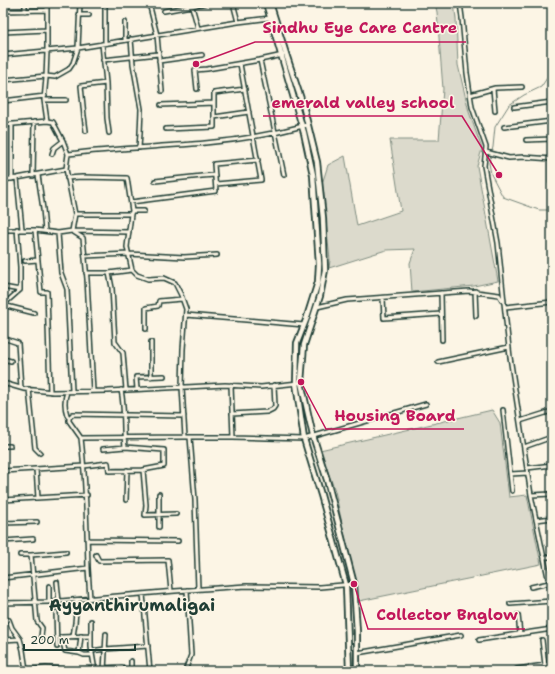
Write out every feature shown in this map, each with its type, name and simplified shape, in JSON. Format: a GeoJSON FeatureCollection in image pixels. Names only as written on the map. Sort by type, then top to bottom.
{"type":"FeatureCollection","features":[{"type":"Feature","properties":{"kind":"main road"},"geometry":{"type":"LineString","coordinates":[[266,3],[303,105],[317,162],[323,218],[325,270],[317,307],[304,345],[299,382],[313,436],[327,480],[354,584],[357,632],[356,671]]}},
{"type":"Feature","properties":{"kind":"main road"},"geometry":{"type":"LineString","coordinates":[[270,3],[272,17]]}},
{"type":"Feature","properties":{"kind":"main road"},"geometry":{"type":"LineString","coordinates":[[284,54],[313,175],[319,264],[318,282],[297,343],[304,439],[346,585],[348,671]]}},
{"type":"Feature","properties":{"kind":"street"},"geometry":{"type":"LineString","coordinates":[[4,3],[4,11],[47,10]]}},
{"type":"Feature","properties":{"kind":"street"},"geometry":{"type":"LineString","coordinates":[[25,3],[25,11]]}},
{"type":"Feature","properties":{"kind":"street"},"geometry":{"type":"LineString","coordinates":[[47,3],[45,98],[47,121]]}},
{"type":"Feature","properties":{"kind":"street"},"geometry":{"type":"LineString","coordinates":[[3,80],[46,76],[55,77],[69,69],[73,63],[78,48],[80,3]]}},
{"type":"Feature","properties":{"kind":"street"},"geometry":{"type":"LineString","coordinates":[[105,3],[103,60],[109,133]]}},
{"type":"Feature","properties":{"kind":"street"},"geometry":{"type":"LineString","coordinates":[[149,3],[156,35],[162,91]]}},
{"type":"Feature","properties":{"kind":"street"},"geometry":{"type":"LineString","coordinates":[[164,11],[191,4],[207,3]]}},
{"type":"Feature","properties":{"kind":"street"},"geometry":{"type":"LineString","coordinates":[[233,3],[238,22]]}},
{"type":"Feature","properties":{"kind":"street"},"geometry":{"type":"LineString","coordinates":[[460,3],[472,107],[486,147],[484,166],[498,242],[509,347],[531,495],[552,597]]}},
{"type":"Feature","properties":{"kind":"street"},"geometry":{"type":"LineString","coordinates":[[191,4],[198,28]]}},
{"type":"Feature","properties":{"kind":"street"},"geometry":{"type":"LineString","coordinates":[[79,15],[89,14]]}},
{"type":"Feature","properties":{"kind":"street"},"geometry":{"type":"LineString","coordinates":[[3,55],[78,48],[272,17]]}},
{"type":"Feature","properties":{"kind":"street"},"geometry":{"type":"LineString","coordinates":[[125,22],[125,40]]}},
{"type":"Feature","properties":{"kind":"street"},"geometry":{"type":"LineString","coordinates":[[3,32],[47,30]]}},
{"type":"Feature","properties":{"kind":"street"},"geometry":{"type":"LineString","coordinates":[[131,39],[132,57],[140,109],[139,148]]}},
{"type":"Feature","properties":{"kind":"street"},"geometry":{"type":"LineString","coordinates":[[103,60],[158,54]]}},
{"type":"Feature","properties":{"kind":"street"},"geometry":{"type":"LineString","coordinates":[[159,61],[202,54]]}},
{"type":"Feature","properties":{"kind":"street"},"geometry":{"type":"LineString","coordinates":[[197,89],[195,70],[240,64],[284,54]]}},
{"type":"Feature","properties":{"kind":"street"},"geometry":{"type":"LineString","coordinates":[[260,60],[284,175]]}},
{"type":"Feature","properties":{"kind":"street"},"geometry":{"type":"LineString","coordinates":[[216,184],[261,180],[240,64]]}},
{"type":"Feature","properties":{"kind":"street"},"geometry":{"type":"LineString","coordinates":[[86,131],[81,86],[106,83]]}},
{"type":"Feature","properties":{"kind":"street"},"geometry":{"type":"LineString","coordinates":[[470,94],[493,89],[522,87]]}},
{"type":"Feature","properties":{"kind":"street"},"geometry":{"type":"LineString","coordinates":[[166,129],[214,127],[214,94],[245,89]]}},
{"type":"Feature","properties":{"kind":"street"},"geometry":{"type":"LineString","coordinates":[[493,89],[495,111]]}},
{"type":"Feature","properties":{"kind":"street"},"geometry":{"type":"LineString","coordinates":[[3,101],[45,98],[66,100]]}},
{"type":"Feature","properties":{"kind":"street"},"geometry":{"type":"LineString","coordinates":[[514,107],[552,102]]}},
{"type":"Feature","properties":{"kind":"street"},"geometry":{"type":"LineString","coordinates":[[161,105],[214,103]]}},
{"type":"Feature","properties":{"kind":"street"},"geometry":{"type":"LineString","coordinates":[[214,117],[249,112]]}},
{"type":"Feature","properties":{"kind":"street"},"geometry":{"type":"LineString","coordinates":[[3,125],[47,121],[53,122],[68,154],[66,169],[67,178],[75,214],[72,231]]}},
{"type":"Feature","properties":{"kind":"street"},"geometry":{"type":"LineString","coordinates":[[504,127],[552,121]]}},
{"type":"Feature","properties":{"kind":"street"},"geometry":{"type":"LineString","coordinates":[[32,176],[34,122]]}},
{"type":"Feature","properties":{"kind":"street"},"geometry":{"type":"LineString","coordinates":[[12,124],[12,179]]}},
{"type":"Feature","properties":{"kind":"street"},"geometry":{"type":"LineString","coordinates":[[68,154],[206,143],[253,137],[308,125]]}},
{"type":"Feature","properties":{"kind":"street"},"geometry":{"type":"LineString","coordinates":[[526,140],[552,138]]}},
{"type":"Feature","properties":{"kind":"street"},"geometry":{"type":"LineString","coordinates":[[52,154],[54,148],[63,141]]}},
{"type":"Feature","properties":{"kind":"street"},"geometry":{"type":"LineString","coordinates":[[486,152],[509,158],[524,157],[551,159],[552,182]]}},
{"type":"Feature","properties":{"kind":"street"},"geometry":{"type":"LineString","coordinates":[[131,202],[216,191],[214,164],[258,160]]}},
{"type":"Feature","properties":{"kind":"street"},"geometry":{"type":"LineString","coordinates":[[3,180],[66,169]]}},
{"type":"Feature","properties":{"kind":"street"},"geometry":{"type":"LineString","coordinates":[[38,174],[45,231]]}},
{"type":"Feature","properties":{"kind":"street"},"geometry":{"type":"LineString","coordinates":[[155,181],[215,175]]}},
{"type":"Feature","properties":{"kind":"street"},"geometry":{"type":"LineString","coordinates":[[67,178],[82,176],[127,178],[131,202],[127,247],[132,270],[137,275],[148,278],[164,278],[175,283],[186,310],[182,387],[185,437]]}},
{"type":"Feature","properties":{"kind":"street"},"geometry":{"type":"LineString","coordinates":[[17,178],[22,230]]}},
{"type":"Feature","properties":{"kind":"street"},"geometry":{"type":"LineString","coordinates":[[75,214],[144,211]]}},
{"type":"Feature","properties":{"kind":"street"},"geometry":{"type":"LineString","coordinates":[[3,305],[20,290],[17,229]]}},
{"type":"Feature","properties":{"kind":"street"},"geometry":{"type":"LineString","coordinates":[[3,230],[17,229],[58,233],[72,231],[129,232]]}},
{"type":"Feature","properties":{"kind":"street"},"geometry":{"type":"LineString","coordinates":[[35,230],[41,292],[47,292],[50,392]]}},
{"type":"Feature","properties":{"kind":"street"},"geometry":{"type":"LineString","coordinates":[[72,231],[83,238],[93,391]]}},
{"type":"Feature","properties":{"kind":"street"},"geometry":{"type":"LineString","coordinates":[[58,233],[61,273],[67,289],[72,391]]}},
{"type":"Feature","properties":{"kind":"street"},"geometry":{"type":"LineString","coordinates":[[85,256],[129,254],[184,257],[217,255]]}},
{"type":"Feature","properties":{"kind":"street"},"geometry":{"type":"LineString","coordinates":[[25,261],[38,260]]}},
{"type":"Feature","properties":{"kind":"street"},"geometry":{"type":"LineString","coordinates":[[86,273],[109,273],[132,270]]}},
{"type":"Feature","properties":{"kind":"street"},"geometry":{"type":"LineString","coordinates":[[109,273],[112,288],[115,342],[123,353],[126,390]]}},
{"type":"Feature","properties":{"kind":"street"},"geometry":{"type":"LineString","coordinates":[[3,287],[20,290]]}},
{"type":"Feature","properties":{"kind":"street"},"geometry":{"type":"LineString","coordinates":[[317,307],[347,300],[469,291],[499,295],[504,305]]}},
{"type":"Feature","properties":{"kind":"street"},"geometry":{"type":"LineString","coordinates":[[475,292],[476,316]]}},
{"type":"Feature","properties":{"kind":"street"},"geometry":{"type":"LineString","coordinates":[[441,293],[442,340]]}},
{"type":"Feature","properties":{"kind":"street"},"geometry":{"type":"LineString","coordinates":[[383,298],[384,318],[441,314]]}},
{"type":"Feature","properties":{"kind":"street"},"geometry":{"type":"LineString","coordinates":[[146,329],[146,308],[158,306],[160,300],[182,299]]}},
{"type":"Feature","properties":{"kind":"street"},"geometry":{"type":"LineString","coordinates":[[504,305],[552,302]]}},
{"type":"Feature","properties":{"kind":"street"},"geometry":{"type":"LineString","coordinates":[[3,305],[34,313]]}},
{"type":"Feature","properties":{"kind":"street"},"geometry":{"type":"LineString","coordinates":[[186,315],[304,325]]}},
{"type":"Feature","properties":{"kind":"street"},"geometry":{"type":"LineString","coordinates":[[3,338],[18,343],[21,388]]}},
{"type":"Feature","properties":{"kind":"street"},"geometry":{"type":"LineString","coordinates":[[150,377],[151,342]]}},
{"type":"Feature","properties":{"kind":"street"},"geometry":{"type":"LineString","coordinates":[[438,362],[509,347]]}},
{"type":"Feature","properties":{"kind":"street"},"geometry":{"type":"LineString","coordinates":[[3,359],[11,361]]}},
{"type":"Feature","properties":{"kind":"street"},"geometry":{"type":"LineString","coordinates":[[137,389],[136,377],[164,376]]}},
{"type":"Feature","properties":{"kind":"street"},"geometry":{"type":"LineString","coordinates":[[3,439],[4,383],[21,388],[50,392],[67,392],[231,385],[261,387],[299,382]]}},
{"type":"Feature","properties":{"kind":"street"},"geometry":{"type":"LineString","coordinates":[[231,385],[233,437]]}},
{"type":"Feature","properties":{"kind":"street"},"geometry":{"type":"LineString","coordinates":[[232,414],[267,412],[273,409],[275,406],[274,385]]}},
{"type":"Feature","properties":{"kind":"street"},"geometry":{"type":"LineString","coordinates":[[29,389],[35,448],[40,453]]}},
{"type":"Feature","properties":{"kind":"street"},"geometry":{"type":"LineString","coordinates":[[121,390],[123,400],[125,447]]}},
{"type":"Feature","properties":{"kind":"street"},"geometry":{"type":"LineString","coordinates":[[67,392],[64,401],[70,418],[69,421],[81,438],[86,495],[90,599]]}},
{"type":"Feature","properties":{"kind":"street"},"geometry":{"type":"LineString","coordinates":[[81,438],[233,437],[304,439],[426,404]]}},
{"type":"Feature","properties":{"kind":"street"},"geometry":{"type":"LineString","coordinates":[[503,410],[512,491]]}},
{"type":"Feature","properties":{"kind":"street"},"geometry":{"type":"LineString","coordinates":[[520,421],[552,411]]}},
{"type":"Feature","properties":{"kind":"street"},"geometry":{"type":"LineString","coordinates":[[70,418],[73,414],[184,416]]}},
{"type":"Feature","properties":{"kind":"street"},"geometry":{"type":"LineString","coordinates":[[190,437],[195,500],[198,589]]}},
{"type":"Feature","properties":{"kind":"street"},"geometry":{"type":"LineString","coordinates":[[524,446],[552,437]]}},
{"type":"Feature","properties":{"kind":"street"},"geometry":{"type":"LineString","coordinates":[[3,446],[10,446]]}},
{"type":"Feature","properties":{"kind":"street"},"geometry":{"type":"LineString","coordinates":[[3,471],[108,463],[109,471],[143,470],[164,466],[164,450],[125,447],[103,449]]}},
{"type":"Feature","properties":{"kind":"street"},"geometry":{"type":"LineString","coordinates":[[527,468],[552,465]]}},
{"type":"Feature","properties":{"kind":"street"},"geometry":{"type":"LineString","coordinates":[[36,469],[38,498]]}},
{"type":"Feature","properties":{"kind":"street"},"geometry":{"type":"LineString","coordinates":[[126,500],[127,470]]}},
{"type":"Feature","properties":{"kind":"street"},"geometry":{"type":"LineString","coordinates":[[143,470],[146,505],[145,515],[176,514]]}},
{"type":"Feature","properties":{"kind":"street"},"geometry":{"type":"LineString","coordinates":[[510,474],[528,473]]}},
{"type":"Feature","properties":{"kind":"street"},"geometry":{"type":"LineString","coordinates":[[159,494],[160,527]]}},
{"type":"Feature","properties":{"kind":"street"},"geometry":{"type":"LineString","coordinates":[[531,495],[552,494]]}},
{"type":"Feature","properties":{"kind":"street"},"geometry":{"type":"LineString","coordinates":[[3,500],[86,495]]}},
{"type":"Feature","properties":{"kind":"street"},"geometry":{"type":"LineString","coordinates":[[536,520],[552,518]]}},
{"type":"Feature","properties":{"kind":"street"},"geometry":{"type":"LineString","coordinates":[[3,523],[37,522]]}},
{"type":"Feature","properties":{"kind":"street"},"geometry":{"type":"LineString","coordinates":[[3,541],[33,539]]}},
{"type":"Feature","properties":{"kind":"street"},"geometry":{"type":"LineString","coordinates":[[87,540],[178,541]]}},
{"type":"Feature","properties":{"kind":"street"},"geometry":{"type":"LineString","coordinates":[[20,555],[66,552]]}},
{"type":"Feature","properties":{"kind":"street"},"geometry":{"type":"LineString","coordinates":[[31,555],[37,621],[42,628],[41,637]]}},
{"type":"Feature","properties":{"kind":"street"},"geometry":{"type":"LineString","coordinates":[[96,555],[99,561],[168,560],[171,591]]}},
{"type":"Feature","properties":{"kind":"street"},"geometry":{"type":"LineString","coordinates":[[544,557],[552,557]]}},
{"type":"Feature","properties":{"kind":"street"},"geometry":{"type":"LineString","coordinates":[[3,578],[88,568]]}},
{"type":"Feature","properties":{"kind":"street"},"geometry":{"type":"LineString","coordinates":[[57,582],[59,602]]}},
{"type":"Feature","properties":{"kind":"street"},"geometry":{"type":"LineString","coordinates":[[531,587],[549,583]]}},
{"type":"Feature","properties":{"kind":"street"},"geometry":{"type":"LineString","coordinates":[[3,603],[59,602],[171,591],[246,586],[320,587],[354,584]]}},
{"type":"Feature","properties":{"kind":"street"},"geometry":{"type":"LineString","coordinates":[[49,586],[49,602]]}},
{"type":"Feature","properties":{"kind":"street"},"geometry":{"type":"LineString","coordinates":[[185,671],[191,655],[188,590]]}},
{"type":"Feature","properties":{"kind":"street"},"geometry":{"type":"LineString","coordinates":[[143,594],[150,671]]}},
{"type":"Feature","properties":{"kind":"street"},"geometry":{"type":"LineString","coordinates":[[73,636],[76,600]]}},
{"type":"Feature","properties":{"kind":"street"},"geometry":{"type":"LineString","coordinates":[[510,604],[552,601]]}},
{"type":"Feature","properties":{"kind":"street"},"geometry":{"type":"LineString","coordinates":[[56,612],[57,648]]}},
{"type":"Feature","properties":{"kind":"street"},"geometry":{"type":"LineString","coordinates":[[518,615],[520,634]]}},
{"type":"Feature","properties":{"kind":"street"},"geometry":{"type":"LineString","coordinates":[[3,619],[9,620],[12,628],[20,639],[26,670],[46,668],[95,670],[91,651],[90,621]]}},
{"type":"Feature","properties":{"kind":"street"},"geometry":{"type":"LineString","coordinates":[[479,640],[552,629]]}},
{"type":"Feature","properties":{"kind":"street"},"geometry":{"type":"LineString","coordinates":[[106,634],[104,669],[122,667],[122,671]]}},
{"type":"Feature","properties":{"kind":"street"},"geometry":{"type":"LineString","coordinates":[[357,652],[461,635]]}},
{"type":"Feature","properties":{"kind":"street"},"geometry":{"type":"LineString","coordinates":[[62,636],[65,652],[80,653],[84,656],[92,655]]}},
{"type":"Feature","properties":{"kind":"street"},"geometry":{"type":"LineString","coordinates":[[80,653],[81,636]]}},
{"type":"Feature","properties":{"kind":"street"},"geometry":{"type":"LineString","coordinates":[[57,637],[91,636]]}},
{"type":"Feature","properties":{"kind":"street"},"geometry":{"type":"LineString","coordinates":[[3,640],[20,639]]}},
{"type":"Feature","properties":{"kind":"street"},"geometry":{"type":"LineString","coordinates":[[542,640],[545,665]]}},
{"type":"Feature","properties":{"kind":"street"},"geometry":{"type":"LineString","coordinates":[[91,651],[148,646]]}},
{"type":"Feature","properties":{"kind":"street"},"geometry":{"type":"LineString","coordinates":[[131,661],[131,671]]}},
{"type":"Feature","properties":{"kind":"street"},"geometry":{"type":"LineString","coordinates":[[517,669],[552,664]]}},
{"type":"Feature","properties":{"kind":"street"},"geometry":{"type":"LineString","coordinates":[[385,671],[403,670]]}},
{"type":"Feature","properties":{"kind":"shaded area"},"geometry":{"type":"Polygon","coordinates":[[[435,3],[454,3],[458,65],[469,112],[482,149],[477,166],[498,281],[474,286],[412,292],[410,263],[415,249],[386,250],[329,268],[330,260],[322,184],[328,165],[345,156],[357,226],[401,211],[390,140],[439,140],[443,89],[435,3]]]}},
{"type":"Feature","properties":{"kind":"shaded area"},"geometry":{"type":"Polygon","coordinates":[[[492,410],[500,423],[509,497],[527,495],[541,564],[359,601],[335,491],[320,450],[492,410]]]}},
{"type":"Feature","properties":{"kind":"waterway"},"geometry":{"type":"LineString","coordinates":[[552,54],[549,75],[541,87],[524,95],[509,105],[495,127],[493,147],[489,163],[491,174],[503,197],[539,210],[552,210]]}},
{"type":"Feature","properties":{"kind":"place","name":"Sindhu Eye Care Centre"},"geometry":{"type":"Point","coordinates":[196,64]}},
{"type":"Feature","properties":{"kind":"place","name":"emerald valley school"},"geometry":{"type":"Point","coordinates":[499,175]}},
{"type":"Feature","properties":{"kind":"place","name":"Housing Board"},"geometry":{"type":"Point","coordinates":[301,382]}},
{"type":"Feature","properties":{"kind":"place","name":"Collector Bnglow"},"geometry":{"type":"Point","coordinates":[354,584]}},
{"type":"Feature","properties":{"kind":"district","name":"Ayyanthirumaligai"},"geometry":{"type":"Point","coordinates":[132,605]}}]}
